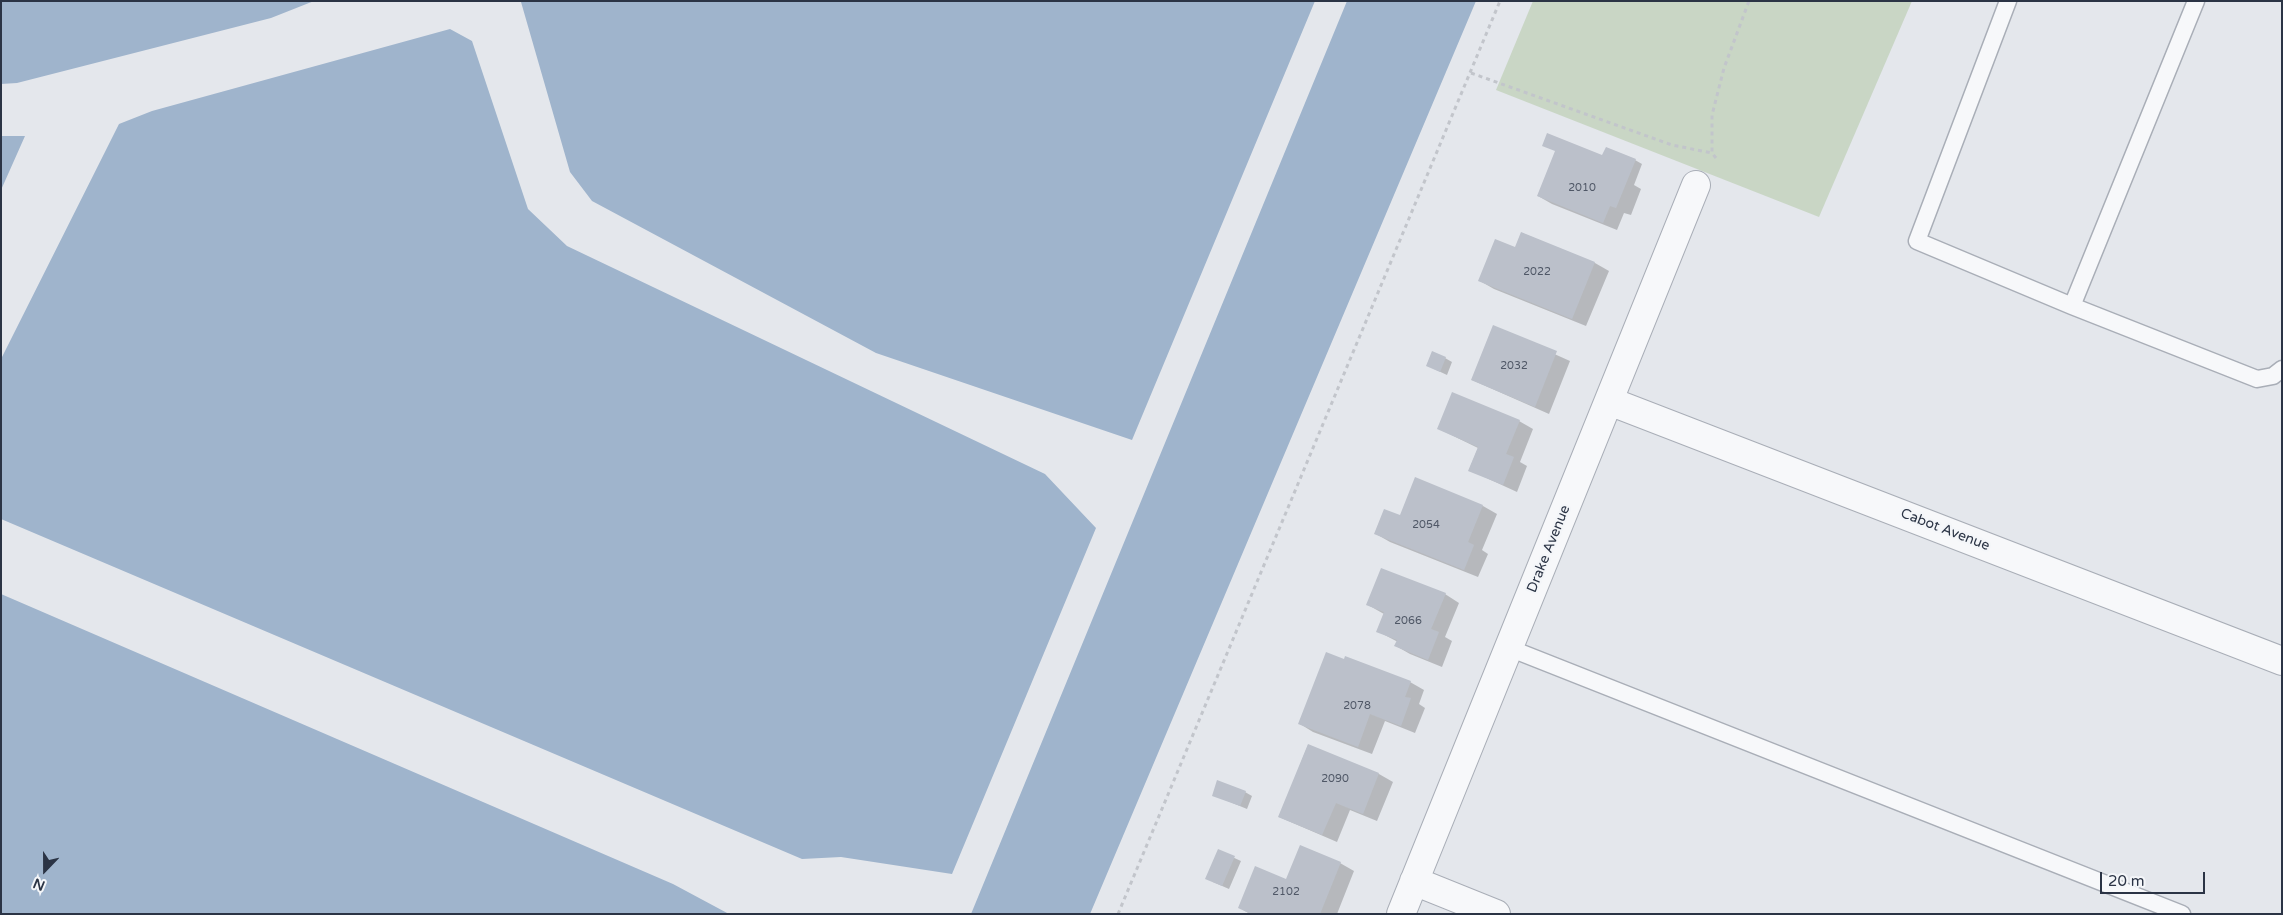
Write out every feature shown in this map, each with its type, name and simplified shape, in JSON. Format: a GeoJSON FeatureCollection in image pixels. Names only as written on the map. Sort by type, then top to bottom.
{"type":"FeatureCollection","features":[{"type":"Feature","properties":{"kind":"street","name":"Drake Avenue"},"geometry":{"type":"LineString","coordinates":[[1401,914],[1696,185]]}},
{"type":"Feature","properties":{"kind":"street","name":"Cabot Avenue"},"geometry":{"type":"LineString","coordinates":[[1609,400],[2282,661]]}},
{"type":"Feature","properties":{"kind":"street"},"geometry":{"type":"LineString","coordinates":[[1414,881],[1496,914]]}},
{"type":"Feature","properties":{"kind":"lane"},"geometry":{"type":"LineString","coordinates":[[2008,1],[1916,240],[2072,306],[2257,379],[2273,376],[2282,369]]}},
{"type":"Feature","properties":{"kind":"lane"},"geometry":{"type":"LineString","coordinates":[[2072,306],[2196,1]]}},
{"type":"Feature","properties":{"kind":"lane"},"geometry":{"type":"LineString","coordinates":[[1509,648],[2182,914]]}},
{"type":"Feature","properties":{"kind":"path"},"geometry":{"type":"LineString","coordinates":[[1118,914],[1500,1]]}},
{"type":"Feature","properties":{"kind":"path"},"geometry":{"type":"LineString","coordinates":[[1696,185],[1712,186],[1721,178],[1723,169],[1712,153],[1712,115],[1724,68],[1749,1]]}},
{"type":"Feature","properties":{"kind":"path"},"geometry":{"type":"LineString","coordinates":[[1471,73],[1672,145],[1712,153]]}},
{"type":"Feature","properties":{"kind":"green space"},"geometry":{"type":"Polygon","coordinates":[[[1533,1],[1912,1],[1819,217],[1496,90],[1533,1]]]}},
{"type":"Feature","properties":{"kind":"water"},"geometry":{"type":"Polygon","coordinates":[[[1,1],[314,1],[271,18],[17,83],[1,84],[1,1]]]}},
{"type":"Feature","properties":{"kind":"water"},"geometry":{"type":"Polygon","coordinates":[[[1315,1],[1132,440],[876,353],[592,201],[570,172],[521,2],[1315,1]]]}},
{"type":"Feature","properties":{"kind":"water"},"geometry":{"type":"Polygon","coordinates":[[[1347,1],[1476,1],[1090,914],[971,914],[1347,1]]]}},
{"type":"Feature","properties":{"kind":"water"},"geometry":{"type":"Polygon","coordinates":[[[450,29],[472,41],[528,209],[567,246],[1045,474],[1096,528],[952,874],[841,857],[802,859],[1,519],[1,359],[119,124],[152,111],[450,29]]]}},
{"type":"Feature","properties":{"kind":"water"},"geometry":{"type":"Polygon","coordinates":[[[1,136],[25,136],[1,190],[1,136]]]}},
{"type":"Feature","properties":{"kind":"water"},"geometry":{"type":"Polygon","coordinates":[[[1,594],[673,884],[729,914],[1,914],[1,594]]]}},
{"type":"Feature","properties":{"kind":"building"},"geometry":{"type":"Polygon","coordinates":[[[1547,133],[1602,155],[1606,147],[1636,159],[1616,208],[1610,206],[1603,223],[1537,196],[1555,151],[1542,146],[1547,133]]]}},
{"type":"Feature","properties":{"kind":"building"},"geometry":{"type":"Polygon","coordinates":[[[1521,232],[1595,262],[1572,319],[1478,281],[1495,239],[1515,247],[1521,232]]]}},
{"type":"Feature","properties":{"kind":"building"},"geometry":{"type":"Polygon","coordinates":[[[1493,325],[1557,351],[1535,407],[1471,380],[1493,325]]]}},
{"type":"Feature","properties":{"kind":"building"},"geometry":{"type":"Polygon","coordinates":[[[1432,351],[1446,357],[1440,372],[1426,366],[1432,351]]]}},
{"type":"Feature","properties":{"kind":"building"},"geometry":{"type":"Polygon","coordinates":[[[1452,392],[1520,420],[1506,454],[1514,457],[1503,485],[1468,471],[1478,447],[1437,429],[1452,392]]]}},
{"type":"Feature","properties":{"kind":"building"},"geometry":{"type":"Polygon","coordinates":[[[1415,477],[1483,505],[1468,542],[1474,545],[1464,570],[1374,534],[1384,509],[1400,515],[1415,477]]]}},
{"type":"Feature","properties":{"kind":"building"},"geometry":{"type":"Polygon","coordinates":[[[1381,568],[1446,593],[1431,629],[1439,632],[1428,660],[1394,646],[1397,640],[1376,632],[1384,612],[1366,605],[1381,568]]]}},
{"type":"Feature","properties":{"kind":"building"},"geometry":{"type":"Polygon","coordinates":[[[1326,652],[1344,659],[1345,656],[1411,681],[1405,697],[1411,698],[1401,726],[1370,714],[1358,747],[1298,724],[1326,652]]]}},
{"type":"Feature","properties":{"kind":"building"},"geometry":{"type":"Polygon","coordinates":[[[1308,744],[1379,773],[1363,814],[1336,803],[1322,835],[1278,817],[1308,744]]]}},
{"type":"Feature","properties":{"kind":"building"},"geometry":{"type":"Polygon","coordinates":[[[1217,780],[1246,791],[1240,806],[1212,796],[1217,780]]]}},
{"type":"Feature","properties":{"kind":"building"},"geometry":{"type":"Polygon","coordinates":[[[1300,845],[1341,862],[1320,914],[1251,914],[1238,908],[1255,866],[1286,879],[1300,845]]]}},
{"type":"Feature","properties":{"kind":"building"},"geometry":{"type":"Polygon","coordinates":[[[1218,849],[1235,856],[1222,886],[1205,879],[1218,849]]]}}]}
